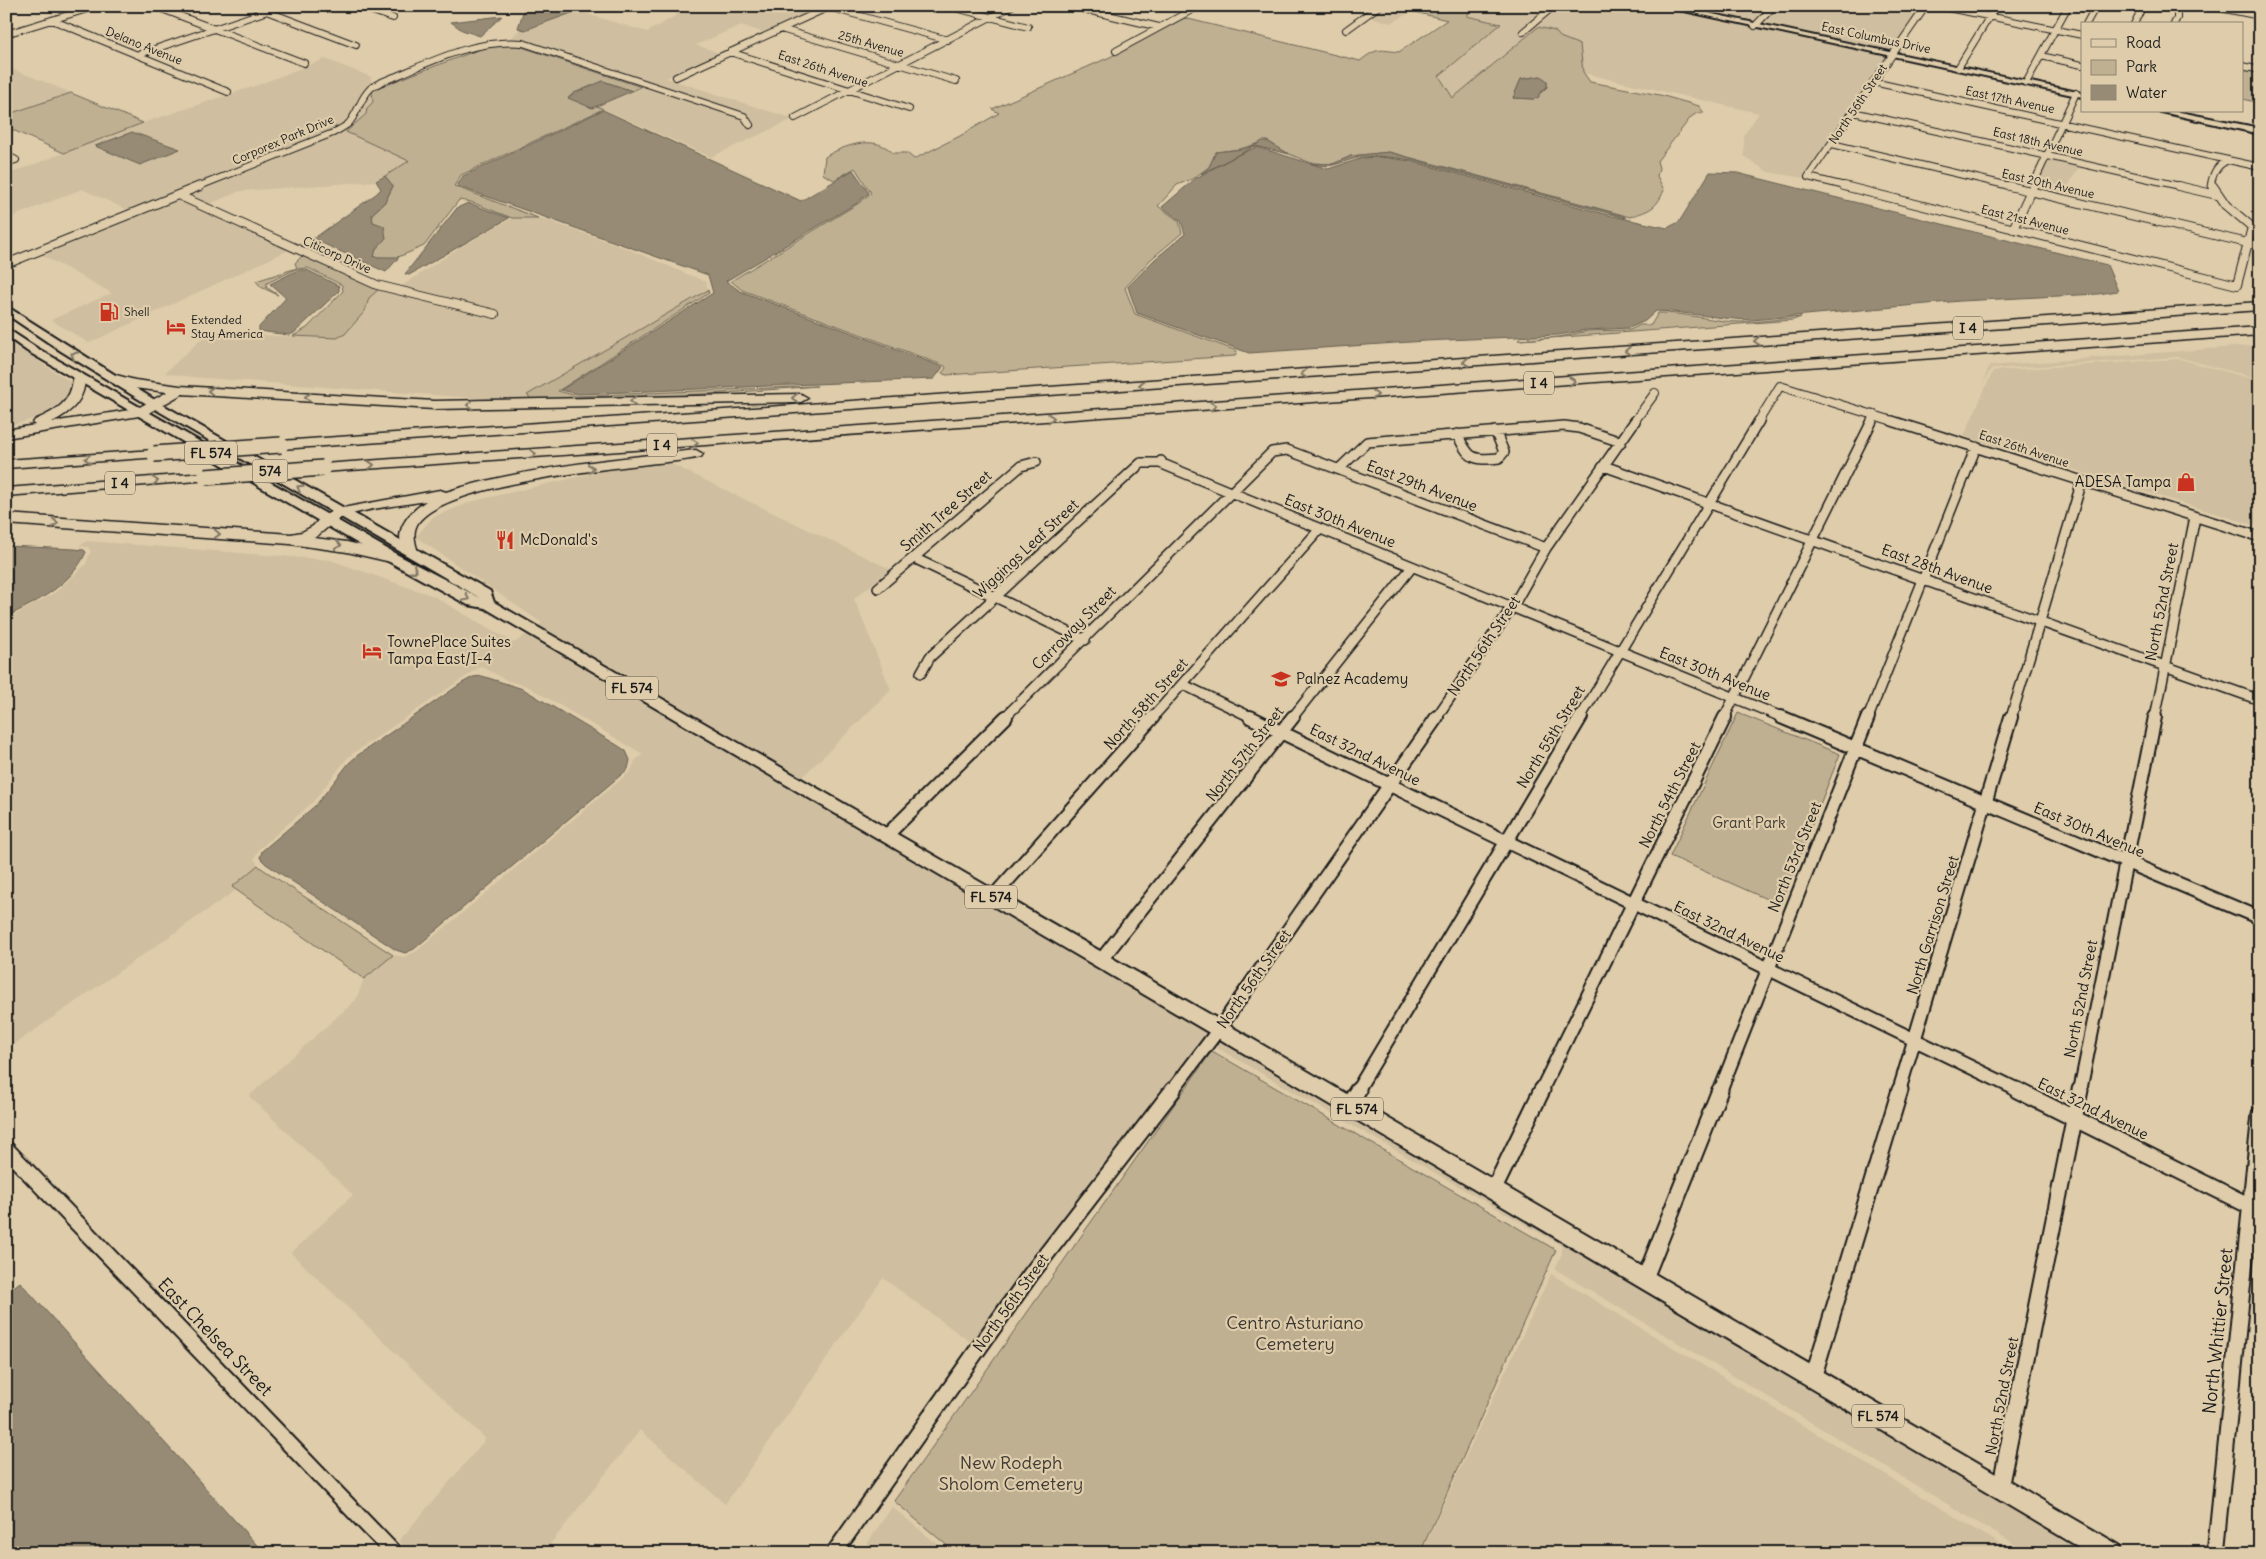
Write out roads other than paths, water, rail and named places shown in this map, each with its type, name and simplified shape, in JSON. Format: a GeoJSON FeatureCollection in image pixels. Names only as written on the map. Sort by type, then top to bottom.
{"type":"FeatureCollection","features":[{"type":"Feature","properties":{"kind":"highway"},"geometry":{"type":"LineString","coordinates":[[1784,339],[1883,328],[2260,299]]}},
{"type":"Feature","properties":{"kind":"highway","name":"I 4"},"geometry":{"type":"LineString","coordinates":[[6,464],[1784,339],[1861,336],[2260,306]]}},
{"type":"Feature","properties":{"kind":"highway","name":"I 4"},"geometry":{"type":"LineString","coordinates":[[6,492],[2260,331]]}},
{"type":"Feature","properties":{"kind":"highway"},"geometry":{"type":"LineString","coordinates":[[2076,343],[2260,339]]}},
{"type":"Feature","properties":{"kind":"highway"},"geometry":{"type":"LineString","coordinates":[[6,434],[37,424],[71,406],[78,393],[79,377]]}},
{"type":"Feature","properties":{"kind":"highway"},"geometry":{"type":"LineString","coordinates":[[116,379],[134,384],[180,390],[434,406],[913,396],[948,399]]}},
{"type":"Feature","properties":{"kind":"highway"},"geometry":{"type":"LineString","coordinates":[[6,434],[140,412],[180,390]]}},
{"type":"Feature","properties":{"kind":"highway"},"geometry":{"type":"LineString","coordinates":[[290,539],[306,536],[318,529],[326,520],[342,512],[530,477],[655,458],[1002,421]]}},
{"type":"Feature","properties":{"kind":"highway"},"geometry":{"type":"LineString","coordinates":[[411,552],[405,539],[407,528],[423,509],[441,498],[530,477]]}},
{"type":"Feature","properties":{"kind":"highway"},"geometry":{"type":"LineString","coordinates":[[6,519],[290,539],[347,547],[391,558]]}},
{"type":"Feature","properties":{"kind":"main road","name":"East Columbus Drive"},"geometry":{"type":"LineString","coordinates":[[1664,6],[2079,94]]}},
{"type":"Feature","properties":{"kind":"main road"},"geometry":{"type":"LineString","coordinates":[[2166,112],[2260,131]]}},
{"type":"Feature","properties":{"kind":"main road","name":"574"},"geometry":{"type":"LineString","coordinates":[[6,309],[65,349],[154,404],[485,594],[488,604]]}},
{"type":"Feature","properties":{"kind":"main road","name":"FL 574"},"geometry":{"type":"LineString","coordinates":[[6,331],[31,349],[391,558],[473,602],[488,604],[1349,1104],[2111,1553]]}},
{"type":"Feature","properties":{"kind":"street"},"geometry":{"type":"LineString","coordinates":[[6,34],[97,6]]}},
{"type":"Feature","properties":{"kind":"street"},"geometry":{"type":"LineString","coordinates":[[154,6],[304,63]]}},
{"type":"Feature","properties":{"kind":"street"},"geometry":{"type":"LineString","coordinates":[[253,6],[356,45]]}},
{"type":"Feature","properties":{"kind":"street"},"geometry":{"type":"LineString","coordinates":[[137,55],[282,6]]}},
{"type":"Feature","properties":{"kind":"street"},"geometry":{"type":"LineString","coordinates":[[358,6],[393,18]]}},
{"type":"Feature","properties":{"kind":"street"},"geometry":{"type":"LineString","coordinates":[[948,6],[1028,26]]}},
{"type":"Feature","properties":{"kind":"street"},"geometry":{"type":"LineString","coordinates":[[795,118],[1012,6]]}},
{"type":"Feature","properties":{"kind":"street"},"geometry":{"type":"LineString","coordinates":[[1070,6],[1153,27],[1161,26]]}},
{"type":"Feature","properties":{"kind":"street"},"geometry":{"type":"LineString","coordinates":[[1346,30],[1379,6]]}},
{"type":"Feature","properties":{"kind":"street"},"geometry":{"type":"LineString","coordinates":[[1523,32],[1554,6]]}},
{"type":"Feature","properties":{"kind":"street"},"geometry":{"type":"LineString","coordinates":[[1756,26],[1774,6]]}},
{"type":"Feature","properties":{"kind":"street","name":"North 56th Street"},"geometry":{"type":"LineString","coordinates":[[1808,178],[1926,6]]}},
{"type":"Feature","properties":{"kind":"street"},"geometry":{"type":"LineString","coordinates":[[1938,6],[2081,35]]}},
{"type":"Feature","properties":{"kind":"street"},"geometry":{"type":"LineString","coordinates":[[1958,68],[1996,6]]}},
{"type":"Feature","properties":{"kind":"street"},"geometry":{"type":"LineString","coordinates":[[2026,83],[2068,6]]}},
{"type":"Feature","properties":{"kind":"street"},"geometry":{"type":"LineString","coordinates":[[2087,22],[2096,6]]}},
{"type":"Feature","properties":{"kind":"street"},"geometry":{"type":"LineString","coordinates":[[2135,22],[2143,6]]}},
{"type":"Feature","properties":{"kind":"street"},"geometry":{"type":"LineString","coordinates":[[2175,22],[2177,6]]}},
{"type":"Feature","properties":{"kind":"street"},"geometry":{"type":"LineString","coordinates":[[2210,6],[2260,12]]}},
{"type":"Feature","properties":{"kind":"street"},"geometry":{"type":"LineString","coordinates":[[2210,6],[2260,16]]}},
{"type":"Feature","properties":{"kind":"street"},"geometry":{"type":"LineString","coordinates":[[676,77],[829,7],[948,40]]}},
{"type":"Feature","properties":{"kind":"street"},"geometry":{"type":"LineString","coordinates":[[1116,51],[1196,7]]}},
{"type":"Feature","properties":{"kind":"street","name":"Delano Avenue"},"geometry":{"type":"LineString","coordinates":[[52,20],[228,92]]}},
{"type":"Feature","properties":{"kind":"street","name":"25th Avenue"},"geometry":{"type":"LineString","coordinates":[[781,29],[956,81]]}},
{"type":"Feature","properties":{"kind":"street","name":"Corporex Park Drive"},"geometry":{"type":"LineString","coordinates":[[6,264],[333,133],[348,124],[356,112],[361,98],[373,86],[473,46],[499,41],[523,43],[736,113],[744,116],[750,125]]}},
{"type":"Feature","properties":{"kind":"street","name":"East 26th Avenue"},"geometry":{"type":"LineString","coordinates":[[730,52],[908,109]]}},
{"type":"Feature","properties":{"kind":"street"},"geometry":{"type":"LineString","coordinates":[[2041,56],[2081,65]]}},
{"type":"Feature","properties":{"kind":"street"},"geometry":{"type":"LineString","coordinates":[[2244,66],[2260,70]]}},
{"type":"Feature","properties":{"kind":"street","name":"East 17th Avenue"},"geometry":{"type":"LineString","coordinates":[[1873,82],[2260,167]]}},
{"type":"Feature","properties":{"kind":"street"},"geometry":{"type":"LineString","coordinates":[[2013,229],[2062,123],[2079,94]]}},
{"type":"Feature","properties":{"kind":"street","name":"East 18th Avenue"},"geometry":{"type":"LineString","coordinates":[[1853,112],[2217,195]]}},
{"type":"Feature","properties":{"kind":"street","name":"East 20th Avenue"},"geometry":{"type":"LineString","coordinates":[[1832,144],[2260,246]]}},
{"type":"Feature","properties":{"kind":"street"},"geometry":{"type":"LineString","coordinates":[[6,155],[16,160],[6,163]]}},
{"type":"Feature","properties":{"kind":"street"},"geometry":{"type":"LineString","coordinates":[[2228,160],[2219,165],[2213,174],[2211,184],[2217,195],[2226,205],[2252,227],[2260,226]]}},
{"type":"Feature","properties":{"kind":"street","name":"East 21st Avenue"},"geometry":{"type":"LineString","coordinates":[[1808,178],[2237,285],[2247,243]]}},
{"type":"Feature","properties":{"kind":"street","name":"Citicorp Drive"},"geometry":{"type":"LineString","coordinates":[[178,195],[377,285],[495,314]]}},
{"type":"Feature","properties":{"kind":"street"},"geometry":{"type":"LineString","coordinates":[[2247,243],[2252,227]]}},
{"type":"Feature","properties":{"kind":"street","name":"East 26th Avenue"},"geometry":{"type":"LineString","coordinates":[[1780,386],[2260,538]]}},
{"type":"Feature","properties":{"kind":"street","name":"North 55th Street"},"geometry":{"type":"LineString","coordinates":[[1349,1104],[1780,386]]}},
{"type":"Feature","properties":{"kind":"street","name":"North 56th Street"},"geometry":{"type":"LineString","coordinates":[[834,1553],[1031,1274],[1220,1029],[1390,786],[1513,606],[1546,548],[1655,393]]}},
{"type":"Feature","properties":{"kind":"street","name":"North 54th Street"},"geometry":{"type":"LineString","coordinates":[[1494,1189],[1632,903],[1876,415]]}},
{"type":"Feature","properties":{"kind":"street"},"geometry":{"type":"LineString","coordinates":[[1338,469],[1367,442],[1564,426],[1580,428],[1621,442]]}},
{"type":"Feature","properties":{"kind":"street"},"geometry":{"type":"LineString","coordinates":[[1457,434],[1468,455],[1487,461],[1499,458],[1504,452],[1495,431]]}},
{"type":"Feature","properties":{"kind":"street","name":"North 53rd Street"},"geometry":{"type":"LineString","coordinates":[[1645,1278],[1976,447]]}},
{"type":"Feature","properties":{"kind":"street","name":"East 29th Avenue"},"geometry":{"type":"LineString","coordinates":[[1288,450],[1546,548]]}},
{"type":"Feature","properties":{"kind":"street","name":"Carroway Street"},"geometry":{"type":"LineString","coordinates":[[886,836],[1085,640],[1230,492],[1272,452],[1288,450]]}},
{"type":"Feature","properties":{"kind":"street","name":"Smith Tree Street"},"geometry":{"type":"LineString","coordinates":[[878,588],[1021,466],[1036,462]]}},
{"type":"Feature","properties":{"kind":"street","name":"East 30th Avenue"},"geometry":{"type":"LineString","coordinates":[[1160,462],[1735,698],[1855,750],[2260,918]]}},
{"type":"Feature","properties":{"kind":"street","name":"Wiggings Leaf Street"},"geometry":{"type":"LineString","coordinates":[[921,673],[930,657],[1141,463],[1160,462]]}},
{"type":"Feature","properties":{"kind":"street","name":"East 28th Avenue"},"geometry":{"type":"LineString","coordinates":[[1604,466],[2260,700]]}},
{"type":"Feature","properties":{"kind":"street","name":"North Garrison Street"},"geometry":{"type":"LineString","coordinates":[[1813,1378],[1916,1040],[2082,481]]}},
{"type":"Feature","properties":{"kind":"street","name":"North 52nd Street"},"geometry":{"type":"LineString","coordinates":[[2000,1488],[2195,517]]}},
{"type":"Feature","properties":{"kind":"street","name":"North 58th Street"},"geometry":{"type":"LineString","coordinates":[[992,898],[1184,685],[1320,529]]}},
{"type":"Feature","properties":{"kind":"street"},"geometry":{"type":"LineString","coordinates":[[914,558],[1085,640]]}},
{"type":"Feature","properties":{"kind":"street","name":"North 57th Street"},"geometry":{"type":"LineString","coordinates":[[1101,960],[1412,567]]}},
{"type":"Feature","properties":{"kind":"street","name":"East 32nd Avenue"},"geometry":{"type":"LineString","coordinates":[[1184,685],[1505,843],[1916,1040],[2255,1208]]}},
{"type":"Feature","properties":{"kind":"street","name":"North Whittier Street"},"geometry":{"type":"LineString","coordinates":[[2215,1553],[2255,1208],[2260,1114]]}},
{"type":"Feature","properties":{"kind":"street","name":"East Chelsea Street"},"geometry":{"type":"LineString","coordinates":[[6,1150],[394,1553]]}},
{"type":"Feature","properties":{"kind":"water"},"geometry":{"type":"Polygon","coordinates":[[[525,6],[563,6],[577,11],[525,30],[518,28],[525,6]]]}},
{"type":"Feature","properties":{"kind":"water"},"geometry":{"type":"Polygon","coordinates":[[[502,16],[480,36],[462,30],[451,22],[502,16]]]}},
{"type":"Feature","properties":{"kind":"water"},"geometry":{"type":"Polygon","coordinates":[[[1541,76],[1547,81],[1547,87],[1539,94],[1539,97],[1534,99],[1513,98],[1521,79],[1541,76]]]}},
{"type":"Feature","properties":{"kind":"water"},"geometry":{"type":"Polygon","coordinates":[[[603,81],[632,91],[592,108],[568,98],[574,93],[603,81]]]}},
{"type":"Feature","properties":{"kind":"water"},"geometry":{"type":"Polygon","coordinates":[[[603,110],[801,201],[853,170],[869,193],[857,203],[726,281],[740,291],[943,367],[934,379],[578,394],[561,390],[713,293],[708,275],[457,186],[463,176],[603,110]]]}},
{"type":"Feature","properties":{"kind":"water"},"geometry":{"type":"Polygon","coordinates":[[[132,132],[180,149],[140,165],[95,146],[132,132]]]}},
{"type":"Feature","properties":{"kind":"water"},"geometry":{"type":"Polygon","coordinates":[[[1262,141],[1267,141],[1289,154],[1255,146],[1201,174],[1209,167],[1216,152],[1246,148],[1262,141]]]}},
{"type":"Feature","properties":{"kind":"water"},"geometry":{"type":"Polygon","coordinates":[[[1257,147],[1328,169],[1363,158],[1381,157],[1411,161],[1612,216],[1667,228],[1679,222],[1710,172],[1737,173],[2107,265],[2118,291],[2098,294],[1960,301],[1751,320],[1656,311],[1645,321],[1629,328],[1586,330],[1558,335],[1425,341],[1249,353],[1137,313],[1128,287],[1154,260],[1185,234],[1181,221],[1162,207],[1196,178],[1257,147]]]}},
{"type":"Feature","properties":{"kind":"water"},"geometry":{"type":"Polygon","coordinates":[[[1389,152],[1622,215],[1626,218],[1412,160],[1370,156],[1326,166],[1311,163],[1333,164],[1351,156],[1389,152]]]}},
{"type":"Feature","properties":{"kind":"water"},"geometry":{"type":"Polygon","coordinates":[[[385,176],[393,186],[385,202],[372,214],[373,222],[384,226],[386,238],[376,249],[374,257],[399,257],[386,272],[313,239],[376,194],[381,189],[376,181],[385,176]]]}},
{"type":"Feature","properties":{"kind":"water"},"geometry":{"type":"Polygon","coordinates":[[[468,203],[509,218],[409,275],[405,274],[457,208],[468,203]]]}},
{"type":"Feature","properties":{"kind":"water"},"geometry":{"type":"Polygon","coordinates":[[[298,270],[307,270],[339,286],[339,291],[294,333],[289,335],[259,331],[259,327],[286,298],[270,284],[298,270]]]}},
{"type":"Feature","properties":{"kind":"water"},"geometry":{"type":"Polygon","coordinates":[[[6,546],[74,549],[86,552],[80,564],[62,583],[41,599],[6,617],[6,546]]]}},
{"type":"Feature","properties":{"kind":"water"},"geometry":{"type":"Polygon","coordinates":[[[482,676],[523,689],[617,745],[626,751],[630,760],[628,769],[414,949],[405,953],[396,950],[266,864],[260,858],[262,851],[316,805],[349,763],[358,755],[462,683],[473,677],[482,676]]]}},
{"type":"Feature","properties":{"kind":"water"},"geometry":{"type":"Polygon","coordinates":[[[20,1282],[264,1553],[6,1553],[6,1293],[20,1282]]]}},
{"type":"Feature","properties":{"kind":"place","name":"Shell"},"geometry":{"type":"Point","coordinates":[109,312]}},
{"type":"Feature","properties":{"kind":"place","name":"Extended Stay America"},"geometry":{"type":"Point","coordinates":[176,327]}},
{"type":"Feature","properties":{"kind":"place","name":"ADESA Tampa"},"geometry":{"type":"Point","coordinates":[2186,482]}},
{"type":"Feature","properties":{"kind":"place","name":"McDonald's"},"geometry":{"type":"Point","coordinates":[505,540]}},
{"type":"Feature","properties":{"kind":"place","name":"TownePlace Suites Tampa East/I-4"},"geometry":{"type":"Point","coordinates":[372,651]}},
{"type":"Feature","properties":{"kind":"place","name":"Palnez Academy"},"geometry":{"type":"Point","coordinates":[1281,679]}},
{"type":"Feature","properties":{"kind":"park label","name":"Grant Park"},"geometry":{"type":"Point","coordinates":[1749,823]}},
{"type":"Feature","properties":{"kind":"park label","name":"Centro Asturiano Cemetery"},"geometry":{"type":"Point","coordinates":[1295,1334]}},
{"type":"Feature","properties":{"kind":"park label","name":"New Rodeph Sholom Cemetery"},"geometry":{"type":"Point","coordinates":[1011,1474]}}]}
